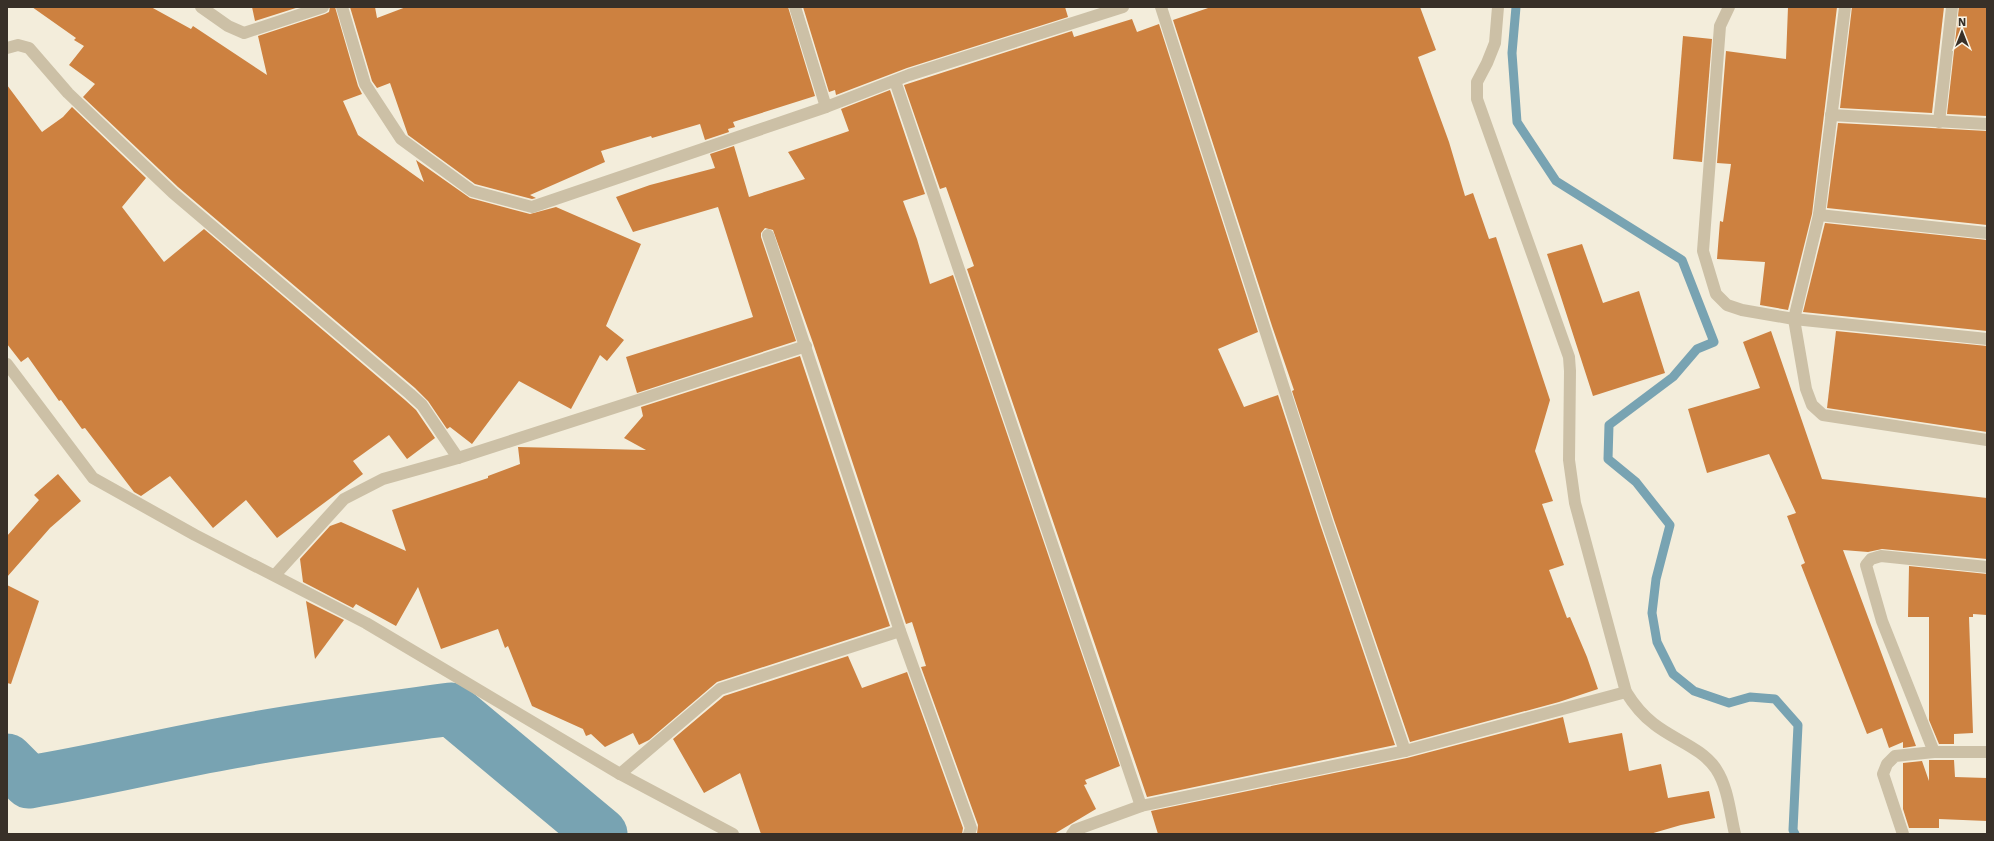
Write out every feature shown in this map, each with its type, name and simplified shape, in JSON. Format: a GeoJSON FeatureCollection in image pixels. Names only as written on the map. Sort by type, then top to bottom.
{"type":"FeatureCollection","features":[{"type":"Feature","properties":{"kind":"street"},"geometry":{"type":"LineString","coordinates":[[202,7],[228,26],[244,33],[323,7]]}},
{"type":"Feature","properties":{"kind":"street"},"geometry":{"type":"LineString","coordinates":[[342,7],[365,84],[401,139],[472,191],[532,207],[542,205],[826,107],[909,75],[1123,7]]}},
{"type":"Feature","properties":{"kind":"street"},"geometry":{"type":"LineString","coordinates":[[795,7],[826,107]]}},
{"type":"Feature","properties":{"kind":"street"},"geometry":{"type":"LineString","coordinates":[[1161,7],[1327,522],[1405,751]]}},
{"type":"Feature","properties":{"kind":"street"},"geometry":{"type":"LineString","coordinates":[[1498,7],[1495,43],[1477,82],[1477,99],[1569,357],[1569,460],[1575,503],[1626,692],[1635,708],[1654,725],[1697,751],[1715,768],[1722,780],[1735,834]]}},
{"type":"Feature","properties":{"kind":"street"},"geometry":{"type":"LineString","coordinates":[[1729,7],[1720,26],[1703,251],[1716,294],[1727,305],[1742,310],[1794,320],[1987,339]]}},
{"type":"Feature","properties":{"kind":"street"},"geometry":{"type":"LineString","coordinates":[[1845,7],[1820,215],[1794,320],[1806,389],[1812,405],[1823,415],[1987,440]]}},
{"type":"Feature","properties":{"kind":"street"},"geometry":{"type":"LineString","coordinates":[[1939,122],[1952,7]]}},
{"type":"Feature","properties":{"kind":"street"},"geometry":{"type":"LineString","coordinates":[[7,48],[18,45],[29,48],[35,53],[68,93],[173,193],[410,394],[422,406],[458,458]]}},
{"type":"Feature","properties":{"kind":"street"},"geometry":{"type":"LineString","coordinates":[[894,82],[1141,806]]}},
{"type":"Feature","properties":{"kind":"street"},"geometry":{"type":"LineString","coordinates":[[1831,115],[1987,124]]}},
{"type":"Feature","properties":{"kind":"street"},"geometry":{"type":"LineString","coordinates":[[1820,215],[1987,233]]}},
{"type":"Feature","properties":{"kind":"street"},"geometry":{"type":"LineString","coordinates":[[768,235],[900,631],[971,828],[969,834]]}},
{"type":"Feature","properties":{"kind":"street"},"geometry":{"type":"LineString","coordinates":[[275,575],[344,499],[383,479],[458,458],[806,346]]}},
{"type":"Feature","properties":{"kind":"street"},"geometry":{"type":"LineString","coordinates":[[7,364],[93,478],[196,536],[275,575],[366,623],[620,774],[733,834]]}},
{"type":"Feature","properties":{"kind":"street"},"geometry":{"type":"LineString","coordinates":[[1934,752],[1882,622],[1866,565],[1871,559],[1881,556],[1987,567]]}},
{"type":"Feature","properties":{"kind":"street"},"geometry":{"type":"LineString","coordinates":[[620,774],[720,689],[900,631]]}},
{"type":"Feature","properties":{"kind":"street"},"geometry":{"type":"LineString","coordinates":[[1072,834],[1075,830],[1141,806],[1405,751],[1626,692]]}},
{"type":"Feature","properties":{"kind":"street"},"geometry":{"type":"LineString","coordinates":[[1902,834],[1883,774],[1886,764],[1895,756],[1934,752],[1987,752]]}},
{"type":"Feature","properties":{"kind":"building"},"geometry":{"type":"Polygon","coordinates":[[[32,7],[151,7],[191,29],[193,26],[267,75],[258,36],[325,14],[329,12],[330,7],[335,7],[358,86],[362,94],[343,101],[358,135],[424,182],[416,160],[470,198],[530,214],[556,207],[641,244],[606,326],[624,340],[607,361],[600,355],[571,409],[519,381],[472,444],[450,427],[447,429],[428,401],[415,388],[178,187],[83,97],[95,84],[69,65],[84,46],[74,40],[76,38],[32,7]]]}},
{"type":"Feature","properties":{"kind":"building"},"geometry":{"type":"Polygon","coordinates":[[[252,7],[299,7],[255,21],[252,7]]]}},
{"type":"Feature","properties":{"kind":"building"},"geometry":{"type":"Polygon","coordinates":[[[350,7],[375,7],[377,18],[406,7],[788,7],[815,96],[733,122],[735,127],[728,129],[729,132],[705,140],[700,124],[652,138],[651,136],[601,151],[605,162],[530,195],[536,198],[532,199],[475,184],[408,135],[390,83],[377,88],[372,81],[350,7]]]}},
{"type":"Feature","properties":{"kind":"building"},"geometry":{"type":"Polygon","coordinates":[[[803,7],[1065,7],[1068,17],[907,68],[836,95],[835,90],[829,92],[803,7]]]}},
{"type":"Feature","properties":{"kind":"building"},"geometry":{"type":"Polygon","coordinates":[[[1211,7],[1420,7],[1436,50],[1418,57],[1449,142],[1465,196],[1473,193],[1489,239],[1496,237],[1550,400],[1535,451],[1553,501],[1542,504],[1564,565],[1549,570],[1567,618],[1570,617],[1587,657],[1598,689],[1559,702],[1410,742],[1334,520],[1292,391],[1294,390],[1173,20],[1211,7]]]}},
{"type":"Feature","properties":{"kind":"building"},"geometry":{"type":"Polygon","coordinates":[[[1788,7],[1837,7],[1812,214],[1788,310],[1760,305],[1765,262],[1717,259],[1720,221],[1723,222],[1731,164],[1717,163],[1726,51],[1786,59],[1788,7]]]}},
{"type":"Feature","properties":{"kind":"building"},"geometry":{"type":"Polygon","coordinates":[[[1852,7],[1944,7],[1932,113],[1840,108],[1852,7]]]}},
{"type":"Feature","properties":{"kind":"building"},"geometry":{"type":"Polygon","coordinates":[[[1959,7],[1987,7],[1987,116],[1947,114],[1959,7]]]}},
{"type":"Feature","properties":{"kind":"building"},"geometry":{"type":"Polygon","coordinates":[[[1132,19],[1137,32],[1159,24],[1258,332],[1218,349],[1244,407],[1278,395],[1395,745],[1147,797],[967,269],[974,266],[946,187],[940,189],[904,85],[1072,31],[1074,37],[1132,19]]]}},
{"type":"Feature","properties":{"kind":"building"},"geometry":{"type":"Polygon","coordinates":[[[1683,36],[1712,39],[1702,162],[1673,159],[1683,36]]]}},
{"type":"Feature","properties":{"kind":"building"},"geometry":{"type":"Polygon","coordinates":[[[7,85],[42,132],[63,117],[72,107],[146,178],[122,207],[164,262],[204,229],[405,400],[416,410],[435,438],[407,459],[389,435],[353,461],[363,474],[277,538],[246,500],[213,528],[170,476],[141,496],[134,492],[85,428],[82,429],[61,400],[59,401],[28,357],[21,362],[7,344],[7,85]]]}},
{"type":"Feature","properties":{"kind":"building"},"geometry":{"type":"Polygon","coordinates":[[[890,90],[925,194],[903,201],[917,239],[930,284],[953,275],[1120,766],[1085,780],[1087,784],[1084,785],[1096,809],[1054,834],[977,834],[978,825],[921,667],[926,666],[912,622],[906,624],[813,343],[773,230],[765,228],[761,233],[761,237],[796,341],[637,393],[626,357],[753,317],[718,207],[633,232],[616,197],[650,185],[715,168],[710,154],[734,146],[749,197],[805,179],[788,152],[849,131],[841,109],[890,90]]]}},
{"type":"Feature","properties":{"kind":"building"},"geometry":{"type":"Polygon","coordinates":[[[1838,123],[1987,131],[1987,225],[1827,208],[1838,123]]]}},
{"type":"Feature","properties":{"kind":"building"},"geometry":{"type":"Polygon","coordinates":[[[1825,223],[1987,240],[1987,331],[1803,312],[1825,223]]]}},
{"type":"Feature","properties":{"kind":"building"},"geometry":{"type":"Polygon","coordinates":[[[1582,244],[1603,303],[1639,291],[1665,373],[1593,396],[1547,254],[1582,244]]]}},
{"type":"Feature","properties":{"kind":"building"},"geometry":{"type":"Polygon","coordinates":[[[1771,331],[1822,479],[1987,498],[1987,559],[1882,549],[1868,552],[1843,550],[1916,746],[1903,748],[1903,742],[1889,748],[1882,728],[1867,734],[1801,565],[1805,563],[1787,516],[1796,513],[1769,454],[1707,473],[1688,409],[1760,388],[1743,342],[1771,331]]]}},
{"type":"Feature","properties":{"kind":"building"},"geometry":{"type":"Polygon","coordinates":[[[1836,331],[1987,346],[1987,432],[1827,408],[1836,331]]]}},
{"type":"Feature","properties":{"kind":"building"},"geometry":{"type":"Polygon","coordinates":[[[800,356],[890,626],[717,682],[649,740],[639,745],[633,733],[605,747],[591,734],[586,736],[583,729],[532,706],[508,646],[505,648],[498,629],[441,649],[418,587],[396,626],[356,604],[353,608],[303,582],[300,559],[330,526],[341,522],[406,551],[392,510],[488,478],[488,476],[520,464],[518,447],[646,450],[624,438],[643,416],[641,407],[800,356]]]}},
{"type":"Feature","properties":{"kind":"building"},"geometry":{"type":"Polygon","coordinates":[[[58,474],[81,501],[50,528],[7,577],[7,536],[39,500],[34,495],[58,474]]]}},
{"type":"Feature","properties":{"kind":"building"},"geometry":{"type":"Polygon","coordinates":[[[1909,566],[1987,574],[1987,615],[1973,614],[1973,617],[1969,617],[1973,733],[1954,734],[1954,744],[1939,744],[1929,720],[1929,617],[1908,617],[1909,566]]]}},
{"type":"Feature","properties":{"kind":"building"},"geometry":{"type":"Polygon","coordinates":[[[7,585],[39,601],[11,684],[7,683],[7,585]]]}},
{"type":"Feature","properties":{"kind":"building"},"geometry":{"type":"Polygon","coordinates":[[[306,601],[344,620],[315,659],[306,601]]]}},
{"type":"Feature","properties":{"kind":"building"},"geometry":{"type":"Polygon","coordinates":[[[848,656],[862,688],[907,672],[963,828],[962,834],[761,834],[740,773],[704,793],[673,739],[724,696],[848,656]]]}},
{"type":"Feature","properties":{"kind":"building"},"geometry":{"type":"Polygon","coordinates":[[[1563,717],[1569,743],[1622,733],[1629,771],[1661,764],[1668,798],[1709,791],[1715,818],[1681,825],[1650,834],[1158,834],[1151,811],[1407,758],[1563,717]]]}},
{"type":"Feature","properties":{"kind":"building"},"geometry":{"type":"Polygon","coordinates":[[[1929,760],[1954,760],[1955,777],[1987,778],[1987,821],[1939,819],[1939,828],[1909,828],[1903,809],[1903,763],[1922,761],[1929,781],[1929,760]]]}},
{"type":"Feature","properties":{"kind":"waterway"},"geometry":{"type":"LineString","coordinates":[[1516,7],[1512,53],[1517,122],[1556,181],[1682,260],[1714,342],[1697,349],[1673,377],[1609,425],[1608,459],[1636,482],[1670,525],[1656,579],[1652,613],[1657,642],[1673,674],[1694,691],[1729,703],[1750,697],[1775,699],[1798,725],[1793,830],[1795,834]]}},
{"type":"Feature","properties":{"kind":"waterway"},"geometry":{"type":"LineString","coordinates":[[7,760],[29,782],[260,737],[451,709],[601,834]]}}]}
